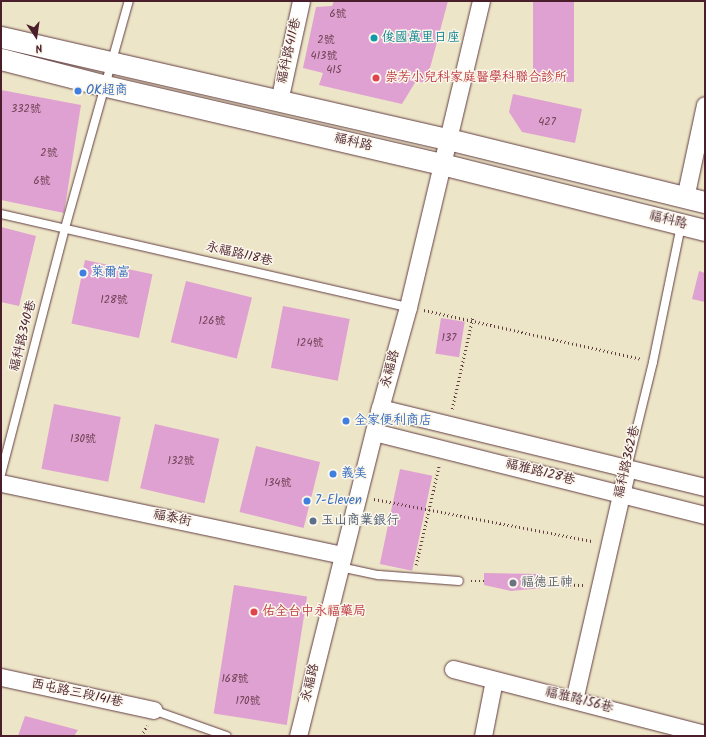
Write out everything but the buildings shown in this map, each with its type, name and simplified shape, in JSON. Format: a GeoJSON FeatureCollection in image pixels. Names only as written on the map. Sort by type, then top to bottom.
{"type":"FeatureCollection","features":[{"type":"Feature","properties":{"kind":"street","name":"福科路411巷"},"geometry":{"type":"LineString","coordinates":[[278,101],[301,1]]}},
{"type":"Feature","properties":{"kind":"street","name":"永福路"},"geometry":{"type":"LineString","coordinates":[[298,736],[380,408],[408,307],[481,1]]}},
{"type":"Feature","properties":{"kind":"street","name":"福科路"},"geometry":{"type":"LineString","coordinates":[[1,37],[448,139],[695,200]]}},
{"type":"Feature","properties":{"kind":"street","name":"福科路"},"geometry":{"type":"LineString","coordinates":[[1,59],[106,86],[442,164],[705,230]]}},
{"type":"Feature","properties":{"kind":"street"},"geometry":{"type":"LineString","coordinates":[[695,200],[705,104]]}},
{"type":"Feature","properties":{"kind":"street","name":"福雅路128巷"},"geometry":{"type":"LineString","coordinates":[[380,408],[705,487]]}},
{"type":"Feature","properties":{"kind":"street","name":"福雅路128巷"},"geometry":{"type":"LineString","coordinates":[[374,432],[705,515]]}},
{"type":"Feature","properties":{"kind":"street","name":"福科路362巷"},"geometry":{"type":"LineString","coordinates":[[574,700],[627,468]]}},
{"type":"Feature","properties":{"kind":"street","name":"福泰街"},"geometry":{"type":"LineString","coordinates":[[1,483],[342,561]]}},
{"type":"Feature","properties":{"kind":"street","name":"福雅路156巷"},"geometry":{"type":"LineString","coordinates":[[453,669],[574,700],[657,729],[705,734]]}},
{"type":"Feature","properties":{"kind":"street","name":"西屯路三段141巷"},"geometry":{"type":"LineString","coordinates":[[1,677],[153,710]]}},
{"type":"Feature","properties":{"kind":"street"},"geometry":{"type":"LineString","coordinates":[[483,736],[494,680]]}},
{"type":"Feature","properties":{"kind":"lane","name":"福科路340巷"},"geometry":{"type":"LineString","coordinates":[[1,474],[65,228],[129,1]]}},
{"type":"Feature","properties":{"kind":"lane"},"geometry":{"type":"LineString","coordinates":[[1,214],[65,228]]}},
{"type":"Feature","properties":{"kind":"lane","name":"福科路362巷"},"geometry":{"type":"LineString","coordinates":[[627,468],[653,362],[682,224]]}},
{"type":"Feature","properties":{"kind":"lane","name":"永福路118巷"},"geometry":{"type":"LineString","coordinates":[[65,228],[408,307]]}},
{"type":"Feature","properties":{"kind":"lane"},"geometry":{"type":"LineString","coordinates":[[342,561],[379,575],[459,581]]}},
{"type":"Feature","properties":{"kind":"lane"},"geometry":{"type":"LineString","coordinates":[[153,710],[227,736]]}},
{"type":"Feature","properties":{"kind":"path"},"geometry":{"type":"LineString","coordinates":[[408,307],[653,362]]}},
{"type":"Feature","properties":{"kind":"path"},"geometry":{"type":"LineString","coordinates":[[358,496],[610,544]]}},
{"type":"Feature","properties":{"kind":"path"},"geometry":{"type":"LineString","coordinates":[[542,584],[585,585]]}},
{"type":"Feature","properties":{"kind":"place","name":"俊國萬里日座"},"geometry":{"type":"Point","coordinates":[374,38]}},
{"type":"Feature","properties":{"kind":"place","name":"崇芳小兒科家庭醫學科聯合診所"},"geometry":{"type":"Point","coordinates":[376,78]}},
{"type":"Feature","properties":{"kind":"place","name":"OK超商"},"geometry":{"type":"Point","coordinates":[78,91]}},
{"type":"Feature","properties":{"kind":"place","name":"萊爾富"},"geometry":{"type":"Point","coordinates":[83,273]}},
{"type":"Feature","properties":{"kind":"place","name":"全家便利商店"},"geometry":{"type":"Point","coordinates":[346,421]}},
{"type":"Feature","properties":{"kind":"place","name":"義美"},"geometry":{"type":"Point","coordinates":[333,474]}},
{"type":"Feature","properties":{"kind":"place","name":"7-Eleven"},"geometry":{"type":"Point","coordinates":[307,501]}},
{"type":"Feature","properties":{"kind":"place","name":"玉山商業銀行"},"geometry":{"type":"Point","coordinates":[313,521]}},
{"type":"Feature","properties":{"kind":"place","name":"福德正神"},"geometry":{"type":"Point","coordinates":[513,583]}},
{"type":"Feature","properties":{"kind":"place","name":"佑全台中永福藥局"},"geometry":{"type":"Point","coordinates":[254,612]}}]}
